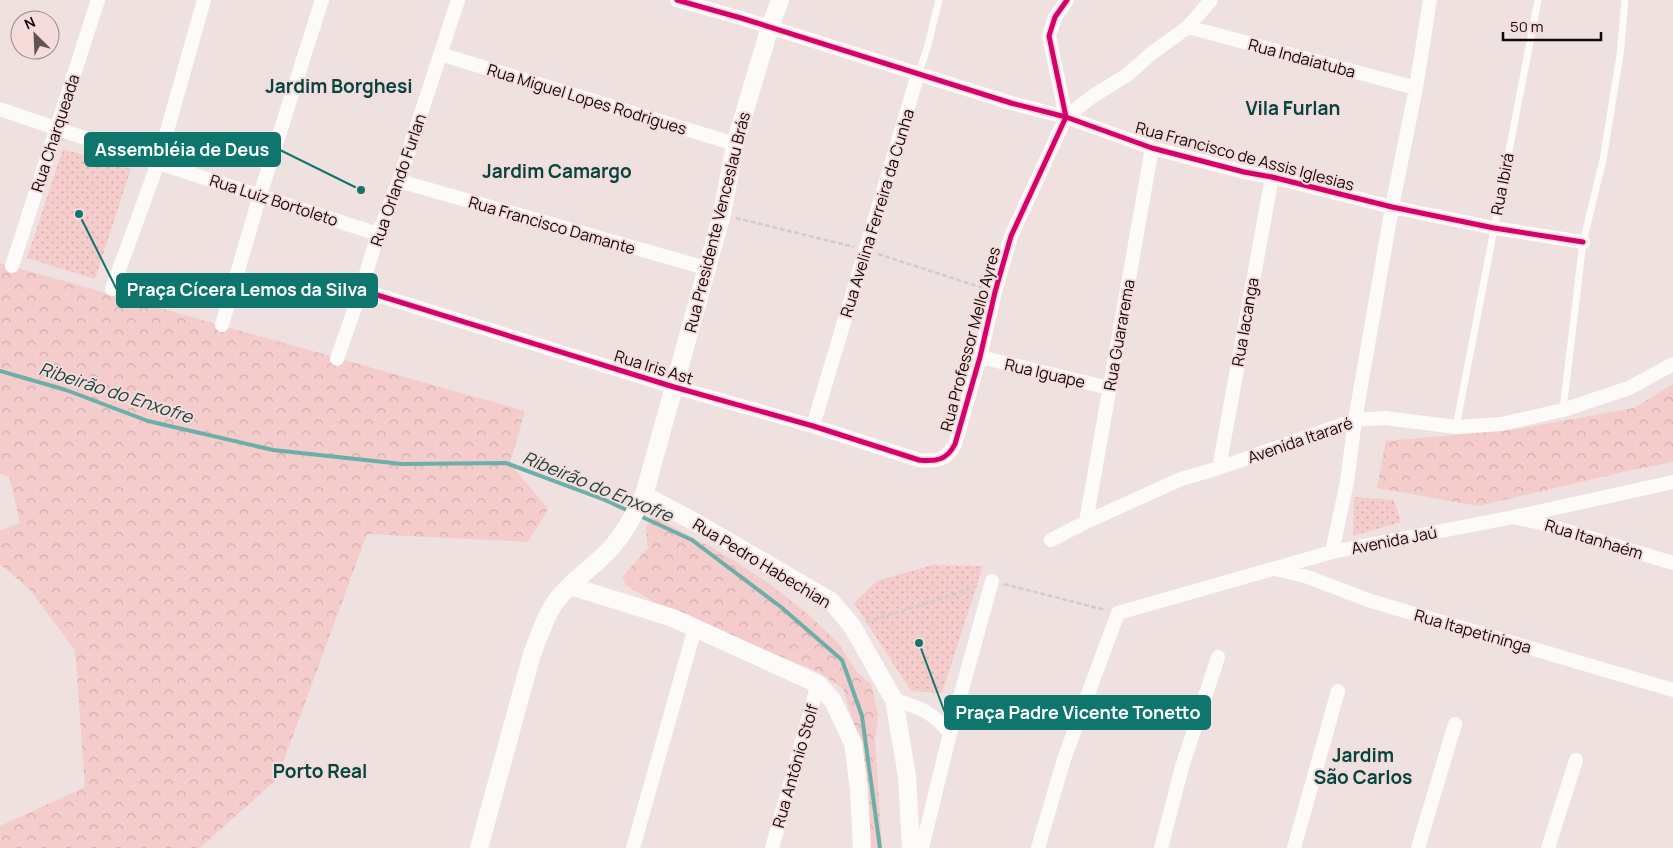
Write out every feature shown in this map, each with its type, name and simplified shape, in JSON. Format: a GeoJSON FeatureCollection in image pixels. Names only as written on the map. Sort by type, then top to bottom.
{"type":"FeatureCollection","features":[{"type":"Feature","properties":{"kind":"street","name":"Rua Charqueada"},"geometry":{"type":"LineString","coordinates":[[12,266],[98,0]]}},
{"type":"Feature","properties":{"kind":"street"},"geometry":{"type":"LineString","coordinates":[[112,289],[158,163],[204,0]]}},
{"type":"Feature","properties":{"kind":"street"},"geometry":{"type":"LineString","coordinates":[[222,325],[260,195],[322,0]]}},
{"type":"Feature","properties":{"kind":"street","name":"Rua Orlando Furlan"},"geometry":{"type":"LineString","coordinates":[[337,359],[378,234],[399,182],[458,0]]}},
{"type":"Feature","properties":{"kind":"street","name":"Rua Francisco de Assis Iglesias"},"geometry":{"type":"LineString","coordinates":[[677,0],[770,27],[1011,103],[1066,117],[1152,148],[1392,207],[1494,228],[1583,242]]}},
{"type":"Feature","properties":{"kind":"street","name":"Rua Presidente Venceslau Brás"},"geometry":{"type":"LineString","coordinates":[[479,848],[532,654],[545,623],[554,604],[570,586],[612,547],[628,526],[641,501],[722,214],[735,144],[780,0]]}},
{"type":"Feature","properties":{"kind":"street"},"geometry":{"type":"LineString","coordinates":[[1067,0],[1054,17],[1048,36],[1066,117],[1093,96],[1127,75],[1152,53],[1188,27],[1211,0]]}},
{"type":"Feature","properties":{"kind":"street"},"geometry":{"type":"LineString","coordinates":[[1332,552],[1347,482],[1355,420],[1392,207],[1416,88],[1430,0]]}},
{"type":"Feature","properties":{"kind":"street","name":"Rua Indaiatuba"},"geometry":{"type":"LineString","coordinates":[[1188,27],[1416,88]]}},
{"type":"Feature","properties":{"kind":"street","name":"Rua Miguel Lopes Rodrigues"},"geometry":{"type":"LineString","coordinates":[[440,54],[735,144]]}},
{"type":"Feature","properties":{"kind":"street","name":"Rua Avelina Ferreira da Cunha"},"geometry":{"type":"LineString","coordinates":[[813,426],[918,74]]}},
{"type":"Feature","properties":{"kind":"street","name":"Rua Luiz Bortoleto"},"geometry":{"type":"LineString","coordinates":[[0,110],[378,234]]}},
{"type":"Feature","properties":{"kind":"street","name":"Rua Professor Mello Ayres"},"geometry":{"type":"LineString","coordinates":[[941,459],[950,452],[955,444],[980,357],[995,292],[1011,236],[1066,117]]}},
{"type":"Feature","properties":{"kind":"street","name":"Rua Guararema"},"geometry":{"type":"LineString","coordinates":[[1086,522],[1152,148]]}},
{"type":"Feature","properties":{"kind":"street","name":"Rua Iacanga"},"geometry":{"type":"LineString","coordinates":[[1219,468],[1272,177]]}},
{"type":"Feature","properties":{"kind":"street","name":"Rua Francisco Damante"},"geometry":{"type":"LineString","coordinates":[[399,182],[706,268]]}},
{"type":"Feature","properties":{"kind":"street","name":"Rua Iris Ast"},"geometry":{"type":"LineString","coordinates":[[361,290],[386,296],[920,460],[932,461],[941,459]]}},
{"type":"Feature","properties":{"kind":"street","name":"Rua Iguape"},"geometry":{"type":"LineString","coordinates":[[980,357],[1109,388]]}},
{"type":"Feature","properties":{"kind":"street","name":"Avenida Itararé"},"geometry":{"type":"LineString","coordinates":[[1051,540],[1181,479],[1219,468],[1355,420],[1385,418],[1456,427],[1500,424],[1563,410],[1629,388],[1673,364]]}},
{"type":"Feature","properties":{"kind":"street","name":"Avenida Jaú"},"geometry":{"type":"LineString","coordinates":[[1038,848],[1064,760],[1118,613],[1332,552],[1514,517],[1673,482]]}},
{"type":"Feature","properties":{"kind":"street","name":"Rua Pedro Habechian"},"geometry":{"type":"LineString","coordinates":[[641,501],[710,531],[831,601],[852,626],[863,642],[870,660],[894,700],[907,776],[911,848]]}},
{"type":"Feature","properties":{"kind":"street","name":"Rua Itanhaém"},"geometry":{"type":"LineString","coordinates":[[1514,517],[1541,523],[1673,563]]}},
{"type":"Feature","properties":{"kind":"street","name":"Rua Itapetininga"},"geometry":{"type":"LineString","coordinates":[[1274,569],[1305,576],[1380,604],[1673,690]]}},
{"type":"Feature","properties":{"kind":"street"},"geometry":{"type":"LineString","coordinates":[[922,848],[950,733],[992,581]]}},
{"type":"Feature","properties":{"kind":"street"},"geometry":{"type":"LineString","coordinates":[[570,586],[673,618],[818,684],[833,701],[853,743],[859,789],[862,848]]}},
{"type":"Feature","properties":{"kind":"street"},"geometry":{"type":"LineString","coordinates":[[633,848],[695,628]]}},
{"type":"Feature","properties":{"kind":"street"},"geometry":{"type":"LineString","coordinates":[[1161,848],[1182,767],[1218,657]]}},
{"type":"Feature","properties":{"kind":"street","name":"Rua Antônio Stolf"},"geometry":{"type":"LineString","coordinates":[[772,848],[818,684]]}},
{"type":"Feature","properties":{"kind":"street"},"geometry":{"type":"LineString","coordinates":[[1294,848],[1338,691]]}},
{"type":"Feature","properties":{"kind":"street"},"geometry":{"type":"LineString","coordinates":[[894,700],[928,711],[950,733]]}},
{"type":"Feature","properties":{"kind":"street"},"geometry":{"type":"LineString","coordinates":[[1418,848],[1455,724]]}},
{"type":"Feature","properties":{"kind":"street"},"geometry":{"type":"LineString","coordinates":[[1548,848],[1576,760]]}},
{"type":"Feature","properties":{"kind":"lane","name":"Rua Avelina Ferreira da Cunha"},"geometry":{"type":"LineString","coordinates":[[918,74],[927,49],[939,0]]}},
{"type":"Feature","properties":{"kind":"lane","name":"Rua Ibirá"},"geometry":{"type":"LineString","coordinates":[[1456,427],[1538,0]]}},
{"type":"Feature","properties":{"kind":"lane"},"geometry":{"type":"LineString","coordinates":[[1563,410],[1583,242],[1603,160],[1620,55],[1625,0]]}},
{"type":"Feature","properties":{"kind":"green space"},"geometry":{"type":"Polygon","coordinates":[[[63,149],[131,169],[95,279],[27,258],[63,149]]]}},
{"type":"Feature","properties":{"kind":"green space"},"geometry":{"type":"Polygon","coordinates":[[[0,263],[525,411],[510,463],[548,509],[528,542],[367,534],[277,779],[200,848],[0,848],[0,826],[85,787],[75,650],[30,590],[0,564],[0,531],[20,523],[9,476],[0,474],[0,263]]]}},
{"type":"Feature","properties":{"kind":"green space"},"geometry":{"type":"Polygon","coordinates":[[[1673,384],[1673,462],[1478,506],[1377,488],[1386,441],[1512,430],[1634,408],[1673,384]]]}},
{"type":"Feature","properties":{"kind":"green space"},"geometry":{"type":"Polygon","coordinates":[[[1354,497],[1394,500],[1401,522],[1353,536],[1354,497]]]}},
{"type":"Feature","properties":{"kind":"green space"},"geometry":{"type":"Polygon","coordinates":[[[653,516],[727,556],[771,585],[809,615],[837,642],[858,673],[871,684],[878,714],[875,740],[882,848],[870,848],[859,742],[843,689],[819,672],[670,612],[626,585],[622,577],[648,548],[646,527],[653,516]]]}},
{"type":"Feature","properties":{"kind":"green space"},"geometry":{"type":"Polygon","coordinates":[[[932,565],[983,566],[942,693],[911,691],[854,603],[877,581],[932,565]]]}},
{"type":"Feature","properties":{"kind":"waterway","name":"Ribeirão do Enxofre"},"geometry":{"type":"LineString","coordinates":[[0,371],[66,390],[148,421],[273,450],[402,464],[506,463],[605,500],[631,512]]}},
{"type":"Feature","properties":{"kind":"waterway","name":"Ribeirão do Enxofre"},"geometry":{"type":"LineString","coordinates":[[640,516],[692,540],[781,607],[842,660],[862,716],[880,848]]}},
{"type":"Feature","properties":{"kind":"cycle path"},"geometry":{"type":"LineString","coordinates":[[677,0],[741,18],[1011,103],[1066,117],[1152,148],[1392,207],[1494,228],[1583,242]]}},
{"type":"Feature","properties":{"kind":"cycle path"},"geometry":{"type":"LineString","coordinates":[[361,290],[674,387],[813,426],[919,460],[931,461],[945,457],[955,444],[980,357],[995,292],[1011,236],[1066,117],[1049,36],[1055,17],[1067,0]]}},
{"type":"Feature","properties":{"kind":"place","name":"Assembléia de Deus"},"geometry":{"type":"Point","coordinates":[361,190]}},
{"type":"Feature","properties":{"kind":"place","name":"Praça Cícera Lemos da Silva"},"geometry":{"type":"Point","coordinates":[79,214]}},
{"type":"Feature","properties":{"kind":"place","name":"Praça Padre Vicente Tonetto"},"geometry":{"type":"Point","coordinates":[919,643]}},
{"type":"Feature","properties":{"kind":"district","name":"Jardim Borghesi"},"geometry":{"type":"Point","coordinates":[339,86]}},
{"type":"Feature","properties":{"kind":"district","name":"Vila Furlan"},"geometry":{"type":"Point","coordinates":[1293,108]}},
{"type":"Feature","properties":{"kind":"district","name":"Jardim Camargo"},"geometry":{"type":"Point","coordinates":[557,171]}},
{"type":"Feature","properties":{"kind":"district","name":"Jardim São Carlos"},"geometry":{"type":"Point","coordinates":[1363,766]}},
{"type":"Feature","properties":{"kind":"district","name":"Porto Real"},"geometry":{"type":"Point","coordinates":[320,771]}}]}
